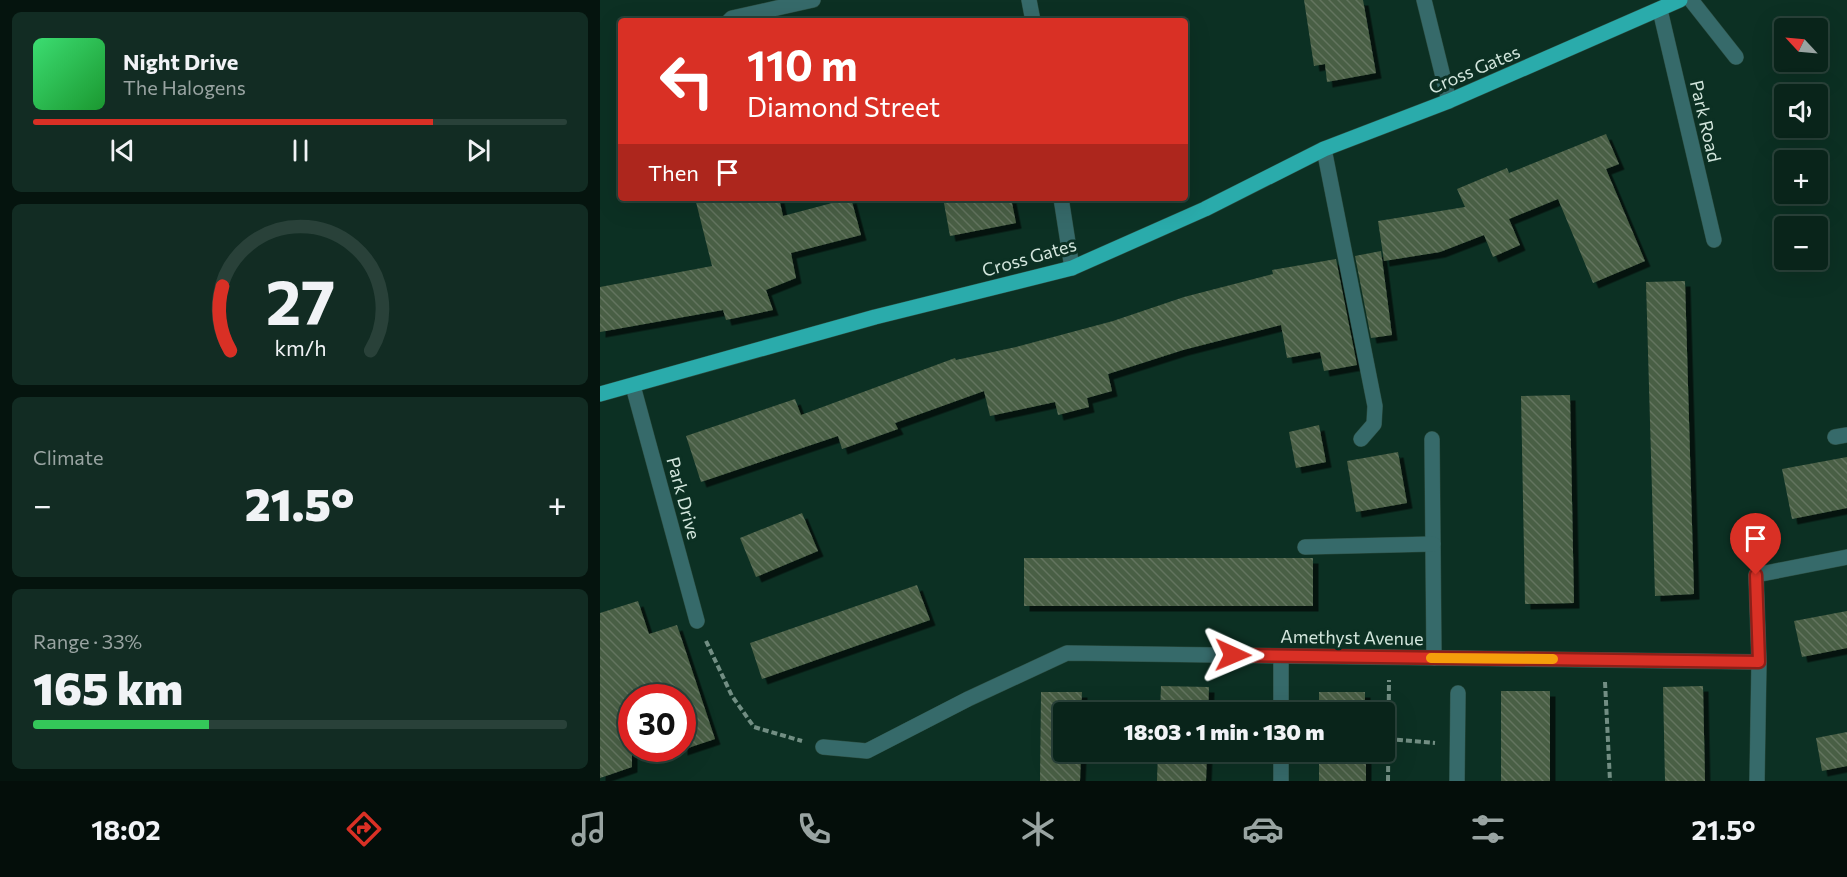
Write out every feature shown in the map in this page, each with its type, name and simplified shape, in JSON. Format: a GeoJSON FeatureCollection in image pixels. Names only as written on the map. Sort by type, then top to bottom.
{"type":"FeatureCollection","features":[{"type":"Feature","properties":{"kind":"main road","name":"Cross Gates"},"geometry":{"type":"LineString","coordinates":[[600,394],[875,317],[1072,268],[1205,209],[1324,149],[1449,101],[1680,0]]}},
{"type":"Feature","properties":{"kind":"street"},"geometry":{"type":"LineString","coordinates":[[732,18],[813,0]]}},
{"type":"Feature","properties":{"kind":"street"},"geometry":{"type":"LineString","coordinates":[[1029,0],[1032,18]]}},
{"type":"Feature","properties":{"kind":"street"},"geometry":{"type":"LineString","coordinates":[[1424,0],[1449,101]]}},
{"type":"Feature","properties":{"kind":"street"},"geometry":{"type":"LineString","coordinates":[[1691,0],[1736,57]]}},
{"type":"Feature","properties":{"kind":"street","name":"Park Road"},"geometry":{"type":"LineString","coordinates":[[1660,10],[1714,240]]}},
{"type":"Feature","properties":{"kind":"street"},"geometry":{"type":"LineString","coordinates":[[1324,149],[1375,406],[1374,424],[1362,439]]}},
{"type":"Feature","properties":{"kind":"street"},"geometry":{"type":"LineString","coordinates":[[1061,201],[1072,268]]}},
{"type":"Feature","properties":{"kind":"street","name":"Park Drive"},"geometry":{"type":"LineString","coordinates":[[633,386],[697,621]]}},
{"type":"Feature","properties":{"kind":"street"},"geometry":{"type":"LineString","coordinates":[[1432,439],[1434,658]]}},
{"type":"Feature","properties":{"kind":"street"},"geometry":{"type":"LineString","coordinates":[[1305,546],[1432,544]]}},
{"type":"Feature","properties":{"kind":"street"},"geometry":{"type":"LineString","coordinates":[[1757,781],[1759,662],[1756,575],[1847,557]]}},
{"type":"Feature","properties":{"kind":"street","name":"Amethyst Avenue"},"geometry":{"type":"LineString","coordinates":[[823,747],[867,751],[968,699],[1067,653],[1759,662]]}},
{"type":"Feature","properties":{"kind":"street"},"geometry":{"type":"LineString","coordinates":[[1281,656],[1281,702]]}},
{"type":"Feature","properties":{"kind":"street"},"geometry":{"type":"LineString","coordinates":[[1457,781],[1458,693]]}},
{"type":"Feature","properties":{"kind":"street"},"geometry":{"type":"LineString","coordinates":[[1281,762],[1281,781]]}},
{"type":"Feature","properties":{"kind":"path"},"geometry":{"type":"LineString","coordinates":[[697,621],[732,696],[754,727],[823,747]]}},
{"type":"Feature","properties":{"kind":"path"},"geometry":{"type":"LineString","coordinates":[[1389,702],[1390,657]]}},
{"type":"Feature","properties":{"kind":"path"},"geometry":{"type":"LineString","coordinates":[[1605,660],[1610,781]]}},
{"type":"Feature","properties":{"kind":"path"},"geometry":{"type":"LineString","coordinates":[[1395,740],[1457,744]]}},
{"type":"Feature","properties":{"kind":"path"},"geometry":{"type":"LineString","coordinates":[[1388,762],[1388,781]]}},
{"type":"Feature","properties":{"kind":"building"},"geometry":{"type":"Polygon","coordinates":[[[1304,0],[1363,0],[1376,73],[1327,82],[1325,64],[1314,66],[1304,0]]]}},
{"type":"Feature","properties":{"kind":"building"},"geometry":{"type":"Polygon","coordinates":[[[1606,134],[1619,164],[1606,169],[1645,261],[1593,283],[1558,199],[1509,219],[1520,245],[1493,257],[1484,235],[1440,252],[1384,261],[1378,221],[1465,207],[1457,189],[1507,168],[1509,173],[1606,134]]]}},
{"type":"Feature","properties":{"kind":"building"},"geometry":{"type":"Polygon","coordinates":[[[696,201],[780,201],[783,216],[840,201],[852,201],[861,235],[791,253],[796,278],[766,290],[773,310],[726,320],[723,310],[600,332],[600,287],[712,266],[696,201]]]}},
{"type":"Feature","properties":{"kind":"building"},"geometry":{"type":"Polygon","coordinates":[[[944,201],[1012,201],[1016,223],[950,236],[944,201]]]}},
{"type":"Feature","properties":{"kind":"building"},"geometry":{"type":"Polygon","coordinates":[[[1381,251],[1392,335],[1371,338],[1355,256],[1381,251]]]}},
{"type":"Feature","properties":{"kind":"building"},"geometry":{"type":"Polygon","coordinates":[[[1336,259],[1357,365],[1324,371],[1320,352],[1287,358],[1281,325],[1183,350],[1108,374],[1112,391],[1087,398],[1089,407],[1058,415],[1055,402],[990,416],[984,391],[895,423],[898,429],[842,449],[838,436],[701,482],[686,436],[795,399],[801,415],[955,358],[956,360],[1016,347],[1113,321],[1184,297],[1273,274],[1272,270],[1336,259]]]}},
{"type":"Feature","properties":{"kind":"building"},"geometry":{"type":"Polygon","coordinates":[[[1685,281],[1694,594],[1655,596],[1646,282],[1685,281]]]}},
{"type":"Feature","properties":{"kind":"building"},"geometry":{"type":"Polygon","coordinates":[[[1570,395],[1574,603],[1525,604],[1521,396],[1570,395]]]}},
{"type":"Feature","properties":{"kind":"building"},"geometry":{"type":"Polygon","coordinates":[[[1319,425],[1326,462],[1296,468],[1289,432],[1319,425]]]}},
{"type":"Feature","properties":{"kind":"building"},"geometry":{"type":"Polygon","coordinates":[[[1398,452],[1407,503],[1356,512],[1347,461],[1398,452]]]}},
{"type":"Feature","properties":{"kind":"building"},"geometry":{"type":"Polygon","coordinates":[[[1847,457],[1847,508],[1792,519],[1782,469],[1847,457]]]}},
{"type":"Feature","properties":{"kind":"building"},"geometry":{"type":"Polygon","coordinates":[[[802,513],[818,551],[756,577],[740,538],[802,513]]]}},
{"type":"Feature","properties":{"kind":"building"},"geometry":{"type":"Polygon","coordinates":[[[1024,558],[1313,558],[1313,606],[1024,606],[1024,558]]]}},
{"type":"Feature","properties":{"kind":"building"},"geometry":{"type":"Polygon","coordinates":[[[917,585],[930,620],[762,679],[750,643],[917,585]]]}},
{"type":"Feature","properties":{"kind":"building"},"geometry":{"type":"Polygon","coordinates":[[[638,601],[649,634],[677,625],[715,739],[696,745],[696,684],[618,684],[618,762],[632,762],[632,767],[600,778],[600,613],[638,601]]]}},
{"type":"Feature","properties":{"kind":"building"},"geometry":{"type":"Polygon","coordinates":[[[1847,611],[1847,648],[1802,657],[1794,621],[1847,611]]]}},
{"type":"Feature","properties":{"kind":"building"},"geometry":{"type":"Polygon","coordinates":[[[1161,686],[1209,687],[1208,702],[1160,702],[1161,686]]]}},
{"type":"Feature","properties":{"kind":"building"},"geometry":{"type":"Polygon","coordinates":[[[1703,686],[1705,781],[1665,781],[1663,687],[1703,686]]]}},
{"type":"Feature","properties":{"kind":"building"},"geometry":{"type":"Polygon","coordinates":[[[1501,691],[1550,691],[1550,781],[1501,781],[1501,691]]]}},
{"type":"Feature","properties":{"kind":"building"},"geometry":{"type":"Polygon","coordinates":[[[1041,692],[1082,692],[1082,702],[1053,702],[1053,762],[1081,762],[1080,781],[1040,781],[1041,692]]]}},
{"type":"Feature","properties":{"kind":"building"},"geometry":{"type":"Polygon","coordinates":[[[1319,692],[1365,692],[1365,702],[1319,702],[1319,692]]]}},
{"type":"Feature","properties":{"kind":"building"},"geometry":{"type":"Polygon","coordinates":[[[1847,732],[1847,766],[1822,771],[1816,738],[1847,732]]]}},
{"type":"Feature","properties":{"kind":"building"},"geometry":{"type":"Polygon","coordinates":[[[1158,762],[1207,762],[1206,781],[1157,781],[1158,762]]]}},
{"type":"Feature","properties":{"kind":"building"},"geometry":{"type":"Polygon","coordinates":[[[1319,762],[1366,762],[1366,781],[1319,781],[1319,762]]]}},
{"type":"Feature","properties":{"kind":"slow traffic"},"geometry":{"type":"LineString","coordinates":[[1431,658],[1553,659]]}},
{"type":"Feature","properties":{"kind":"route"},"geometry":{"type":"LineString","coordinates":[[1233,655],[1759,662],[1756,575]]}}]}
